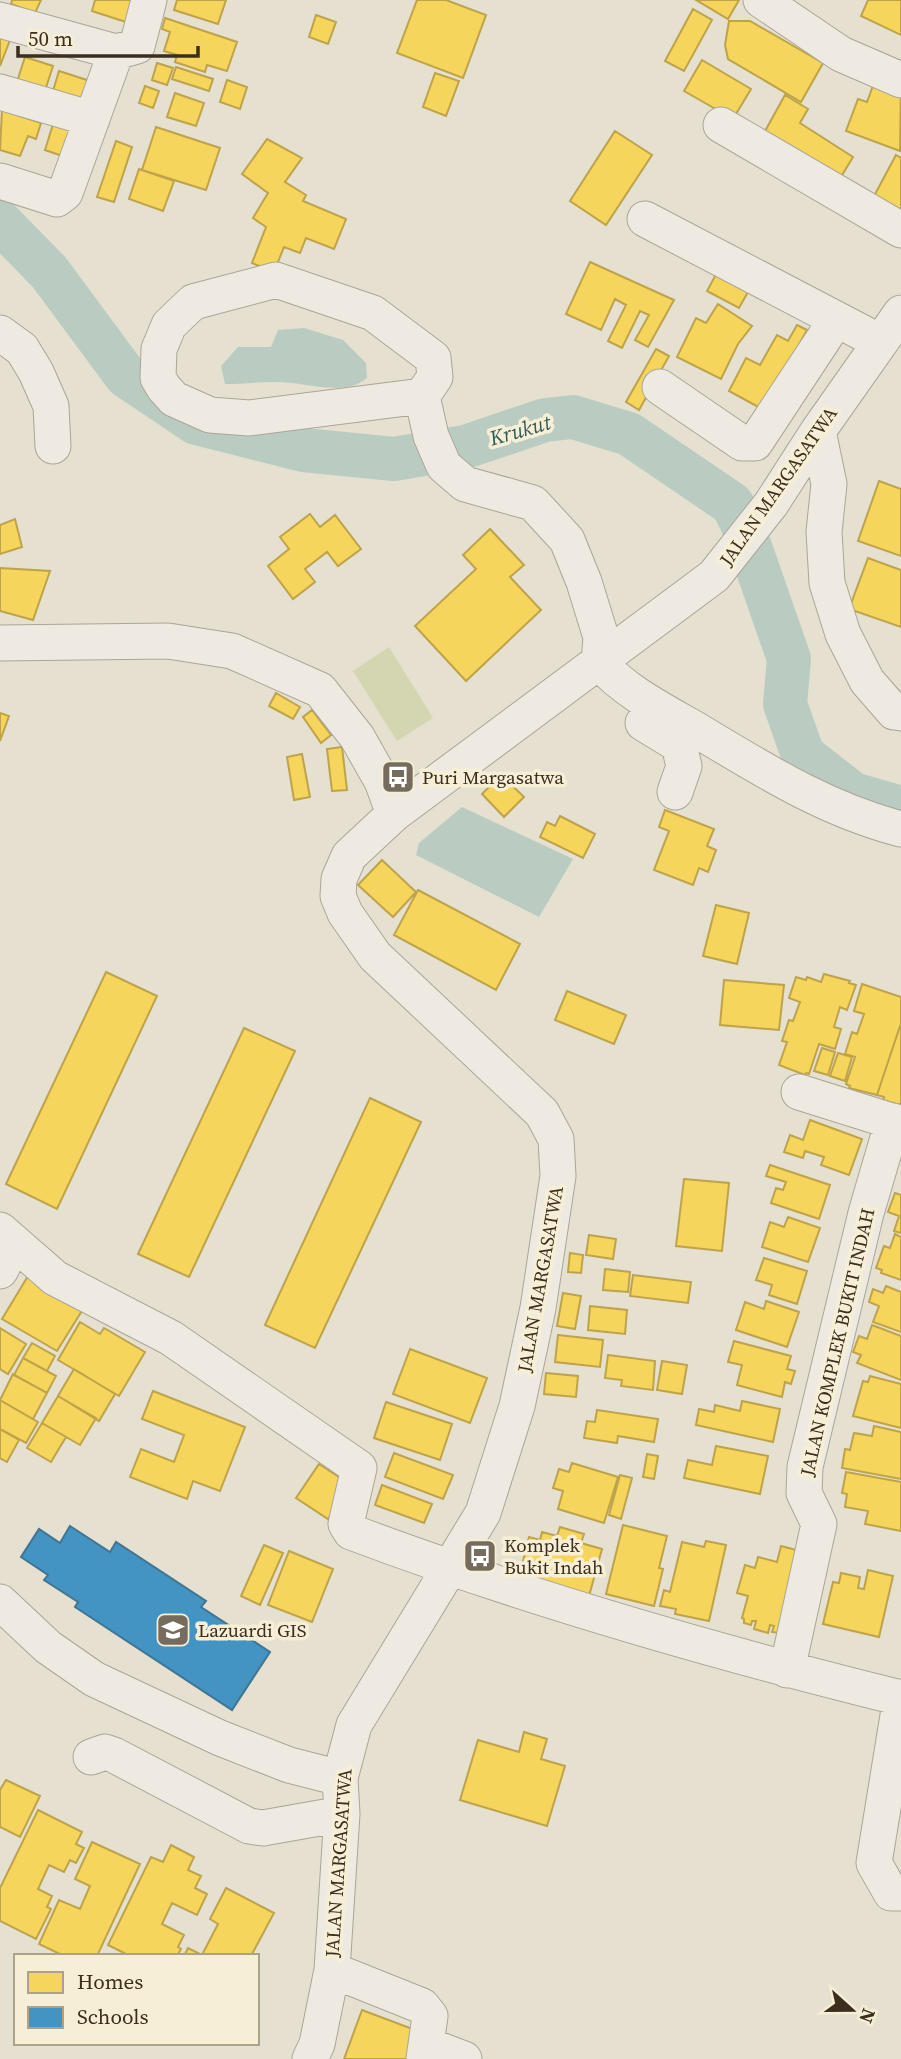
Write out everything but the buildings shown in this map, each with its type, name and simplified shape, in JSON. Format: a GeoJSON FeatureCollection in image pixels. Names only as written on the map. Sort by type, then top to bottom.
{"type":"FeatureCollection","features":[{"type":"Feature","properties":{"kind":"street"},"geometry":{"type":"LineString","coordinates":[[0,20],[116,52],[137,46],[149,0]]}},
{"type":"Feature","properties":{"kind":"street"},"geometry":{"type":"LineString","coordinates":[[761,0],[841,54],[901,80]]}},
{"type":"Feature","properties":{"kind":"street"},"geometry":{"type":"LineString","coordinates":[[0,181],[57,199],[65,193],[116,52]]}},
{"type":"Feature","properties":{"kind":"street"},"geometry":{"type":"LineString","coordinates":[[0,92],[92,119]]}},
{"type":"Feature","properties":{"kind":"street"},"geometry":{"type":"LineString","coordinates":[[721,125],[901,230]]}},
{"type":"Feature","properties":{"kind":"street"},"geometry":{"type":"LineString","coordinates":[[646,219],[880,342]]}},
{"type":"Feature","properties":{"kind":"street"},"geometry":{"type":"LineString","coordinates":[[276,280],[373,313],[433,358],[435,377],[422,396],[249,418],[211,415],[174,398],[164,388],[159,379],[159,349],[169,325],[192,302],[276,280]]}},
{"type":"Feature","properties":{"kind":"street","name":"JALAN MARGASATWA"},"geometry":{"type":"LineString","coordinates":[[310,2059],[317,2045],[332,1970],[342,1814],[340,1778],[354,1725],[483,1513],[517,1406],[538,1308],[558,1176],[556,1139],[542,1113],[375,956],[345,913],[338,896],[339,879],[349,856],[394,814],[714,576],[771,504],[818,430],[901,313]]}},
{"type":"Feature","properties":{"kind":"street"},"geometry":{"type":"LineString","coordinates":[[660,387],[742,443],[755,443],[836,320]]}},
{"type":"Feature","properties":{"kind":"street"},"geometry":{"type":"LineString","coordinates":[[0,332],[22,349],[36,372],[51,405],[52,446]]}},
{"type":"Feature","properties":{"kind":"street"},"geometry":{"type":"LineString","coordinates":[[422,396],[438,451],[465,484],[533,503],[566,540],[584,582],[601,637],[599,662],[609,674],[658,708],[792,787],[862,819],[901,829]]}},
{"type":"Feature","properties":{"kind":"street"},"geometry":{"type":"LineString","coordinates":[[818,430],[829,484],[824,532],[827,583],[843,634],[867,681],[894,712],[901,713]]}},
{"type":"Feature","properties":{"kind":"street"},"geometry":{"type":"LineString","coordinates":[[0,643],[168,641],[232,651],[320,690],[362,745],[382,781],[394,814]]}},
{"type":"Feature","properties":{"kind":"street"},"geometry":{"type":"LineString","coordinates":[[571,682],[607,700],[679,746],[684,766],[675,792]]}},
{"type":"Feature","properties":{"kind":"street","name":"JALAN KOMPLEK BUKIT INDAH"},"geometry":{"type":"LineString","coordinates":[[787,1670],[819,1524],[804,1493],[805,1467],[866,1213],[897,1123],[799,1092]]}},
{"type":"Feature","properties":{"kind":"street"},"geometry":{"type":"LineString","coordinates":[[5,1248],[55,1278],[171,1338],[359,1468],[346,1524],[351,1532],[451,1569],[787,1670],[901,1698],[874,1863],[891,1893],[901,1893]]}},
{"type":"Feature","properties":{"kind":"street"},"geometry":{"type":"LineString","coordinates":[[0,1602],[48,1647],[94,1679],[220,1738],[289,1765],[340,1778]]}},
{"type":"Feature","properties":{"kind":"street"},"geometry":{"type":"LineString","coordinates":[[91,1757],[105,1752],[248,1826],[263,1828],[342,1814]]}},
{"type":"Feature","properties":{"kind":"street"},"geometry":{"type":"LineString","coordinates":[[332,1970],[422,2006],[430,2016],[426,2052],[464,2059]]}},
{"type":"Feature","properties":{"kind":"green space"},"geometry":{"type":"Polygon","coordinates":[[[389,647],[433,718],[397,741],[353,671],[389,647]]]}},
{"type":"Feature","properties":{"kind":"shaded area"},"geometry":{"type":"Polygon","coordinates":[[[304,328],[343,340],[366,363],[367,378],[357,384],[335,388],[286,382],[225,384],[221,366],[238,347],[271,347],[278,330],[304,328]]]}},
{"type":"Feature","properties":{"kind":"shaded area"},"geometry":{"type":"Polygon","coordinates":[[[462,807],[573,859],[539,917],[416,855],[419,843],[462,807]]]}},
{"type":"Feature","properties":{"kind":"waterway","name":"Krukut"},"geometry":{"type":"LineString","coordinates":[[0,222],[49,272],[126,376],[196,423],[303,450],[394,459],[465,447],[545,420],[573,417],[629,434],[732,504],[741,521],[789,659],[785,704],[803,755],[853,794],[901,808]]}},
{"type":"Feature","properties":{"kind":"place","name":"Puri Margasatwa"},"geometry":{"type":"Point","coordinates":[398,777]}},
{"type":"Feature","properties":{"kind":"place","name":"Komplek Bukit Indah"},"geometry":{"type":"Point","coordinates":[480,1556]}},
{"type":"Feature","properties":{"kind":"place","name":"Lazuardi GIS"},"geometry":{"type":"Point","coordinates":[173,1630]}}]}
